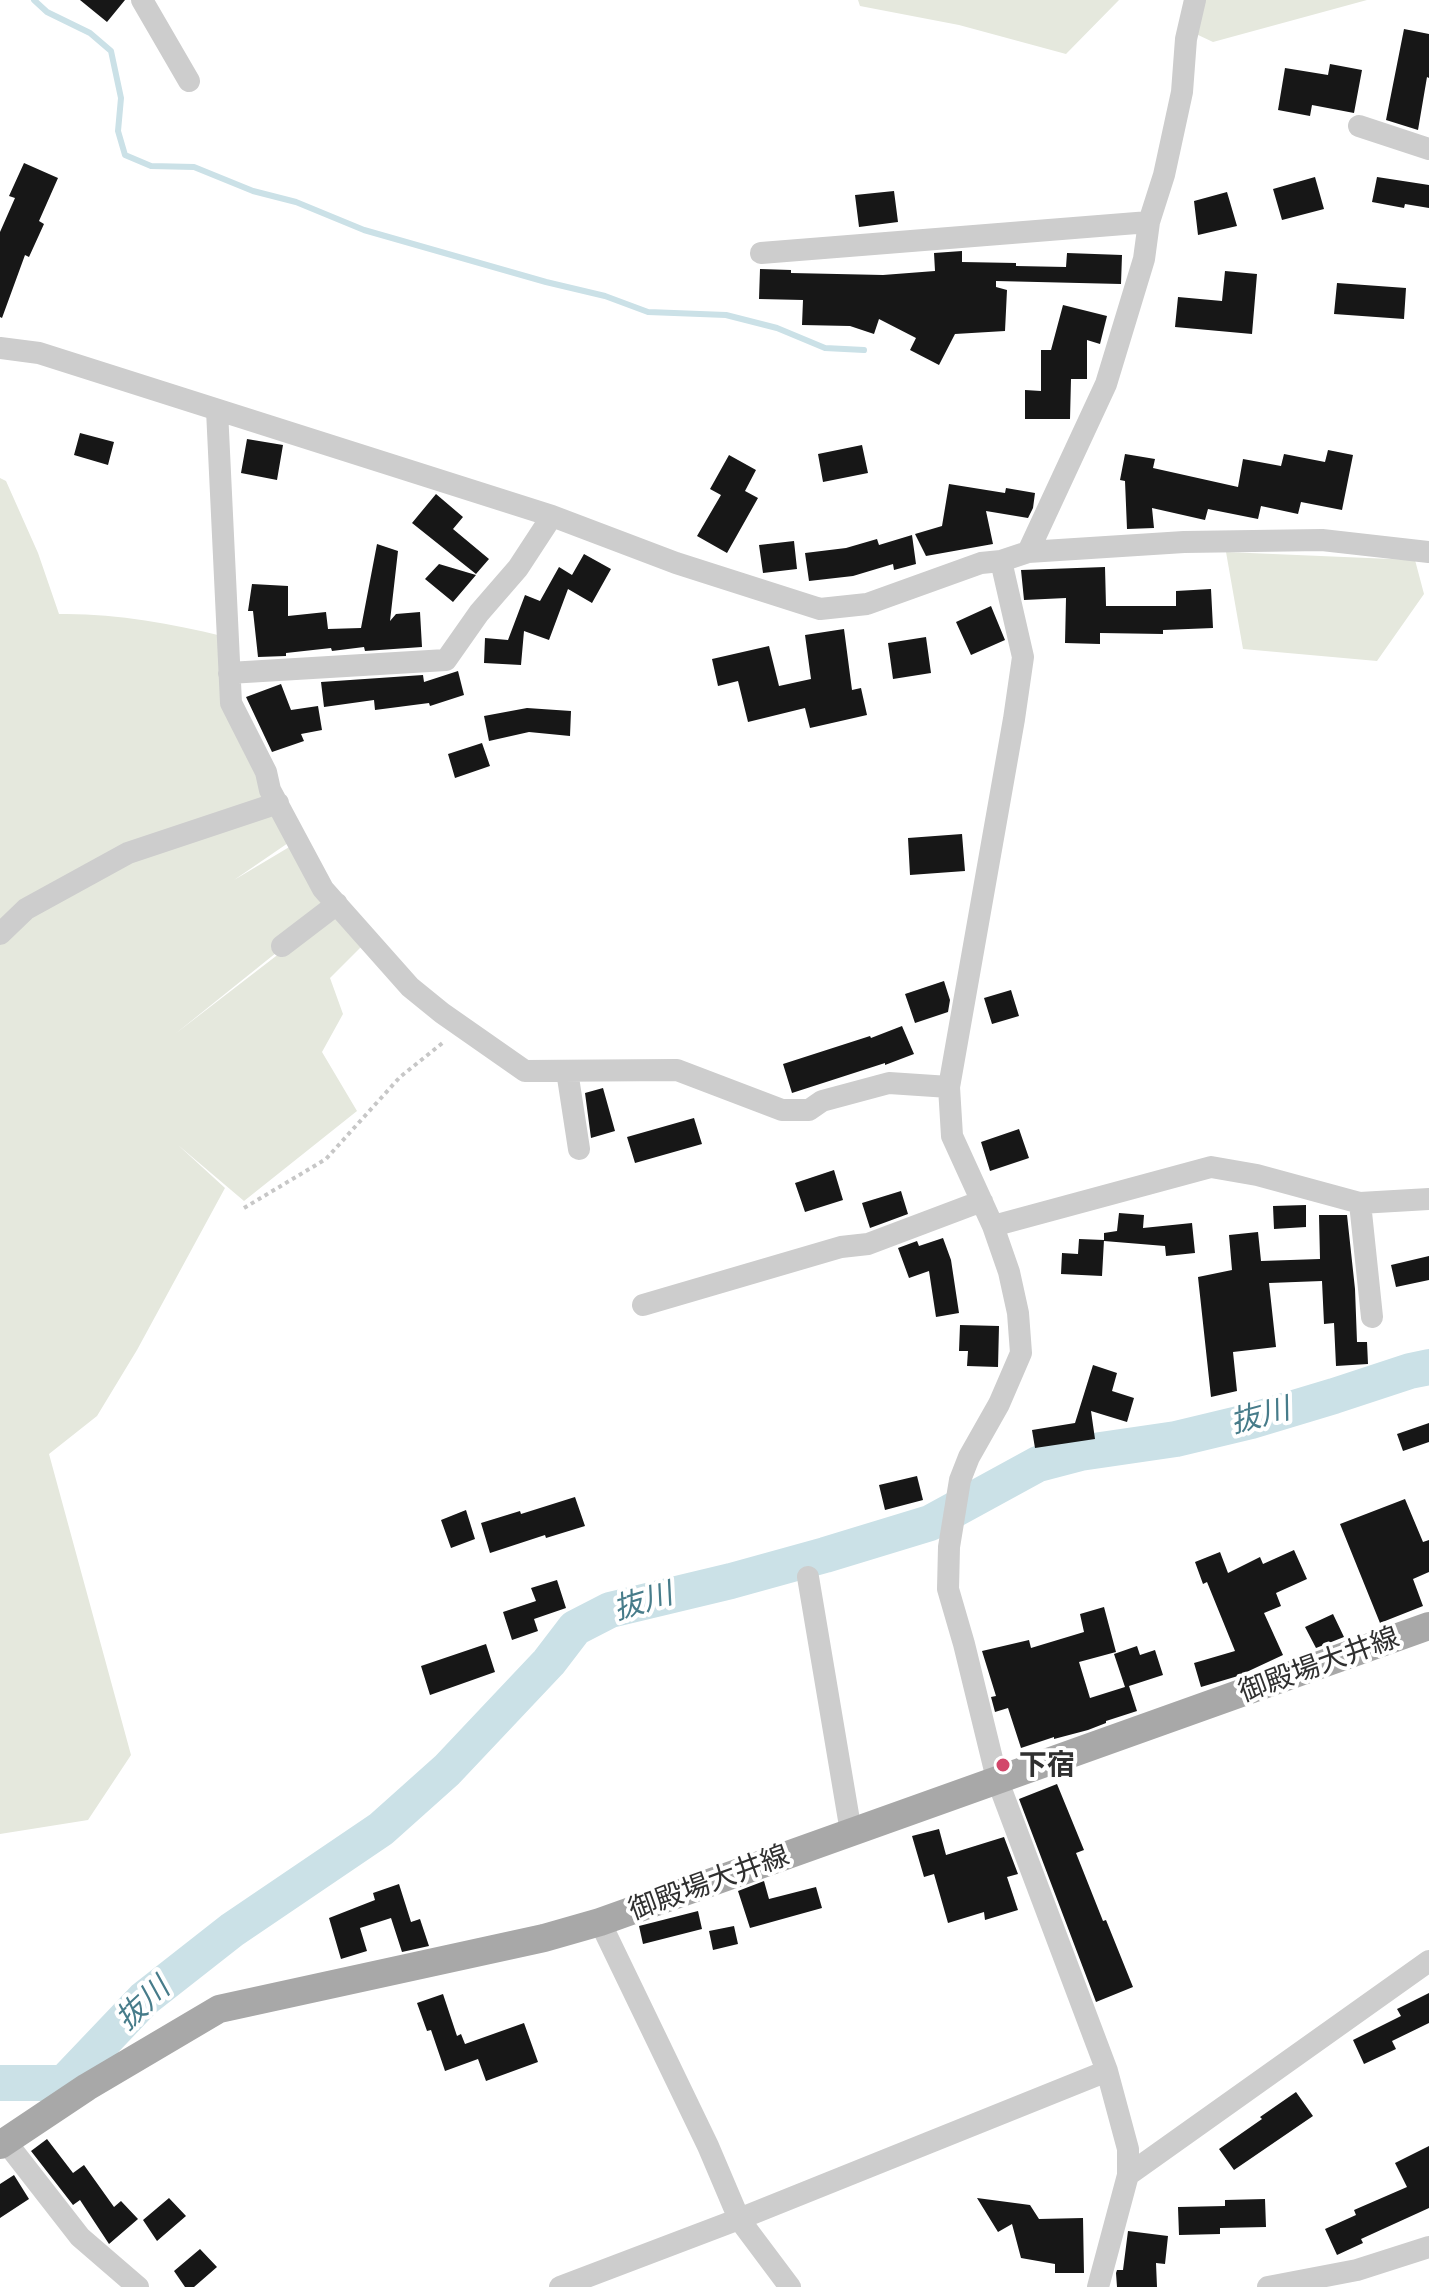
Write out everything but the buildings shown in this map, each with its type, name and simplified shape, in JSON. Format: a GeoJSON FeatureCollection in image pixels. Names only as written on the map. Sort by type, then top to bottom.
{"type":"FeatureCollection","features":[{"type":"Feature","properties":{"kind":"main road","name":"御殿場大井線"},"geometry":{"type":"LineString","coordinates":[[3,2144],[87,2087],[219,2009],[544,1938],[600,1922],[1429,1626]]}},
{"type":"Feature","properties":{"kind":"street"},"geometry":{"type":"LineString","coordinates":[[142,0],[189,81]]}},
{"type":"Feature","properties":{"kind":"street"},"geometry":{"type":"LineString","coordinates":[[1028,552],[1106,384],[1144,259],[1149,222],[1164,175],[1182,92],[1186,39],[1195,0]]}},
{"type":"Feature","properties":{"kind":"street"},"geometry":{"type":"LineString","coordinates":[[1359,126],[1429,149]]}},
{"type":"Feature","properties":{"kind":"street"},"geometry":{"type":"LineString","coordinates":[[761,253],[1149,222]]}},
{"type":"Feature","properties":{"kind":"street"},"geometry":{"type":"LineString","coordinates":[[0,348],[39,353],[552,516],[676,563],[820,609],[867,604],[981,563],[1001,561],[1028,552],[1184,542],[1322,540],[1429,552]]}},
{"type":"Feature","properties":{"kind":"street"},"geometry":{"type":"LineString","coordinates":[[217,410],[231,703],[266,772],[270,790],[323,889],[410,987],[525,1071],[677,1070],[782,1110],[809,1110],[822,1101],[889,1083],[949,1087]]}},
{"type":"Feature","properties":{"kind":"street"},"geometry":{"type":"LineString","coordinates":[[229,673],[446,660],[479,613],[518,568],[552,516]]}},
{"type":"Feature","properties":{"kind":"street"},"geometry":{"type":"LineString","coordinates":[[1001,561],[1023,657],[949,1087],[952,1136],[993,1226],[1009,1272],[1018,1313],[1021,1353],[960,1480],[949,1547],[948,1589],[997,1779],[1107,2071],[1128,2149],[1128,2175],[1098,2287]]}},
{"type":"Feature","properties":{"kind":"street"},"geometry":{"type":"LineString","coordinates":[[0,934],[26,909],[128,853],[278,803]]}},
{"type":"Feature","properties":{"kind":"street"},"geometry":{"type":"LineString","coordinates":[[282,946],[337,904]]}},
{"type":"Feature","properties":{"kind":"street"},"geometry":{"type":"LineString","coordinates":[[567,1071],[579,1149]]}},
{"type":"Feature","properties":{"kind":"street"},"geometry":{"type":"LineString","coordinates":[[993,1226],[1211,1167],[1257,1175],[1360,1203],[1429,1199]]}},
{"type":"Feature","properties":{"kind":"street"},"geometry":{"type":"LineString","coordinates":[[643,1305],[841,1247],[868,1244],[982,1201]]}},
{"type":"Feature","properties":{"kind":"street"},"geometry":{"type":"LineString","coordinates":[[1360,1203],[1372,1317]]}},
{"type":"Feature","properties":{"kind":"street"},"geometry":{"type":"LineString","coordinates":[[808,1577],[851,1832]]}},
{"type":"Feature","properties":{"kind":"street"},"geometry":{"type":"LineString","coordinates":[[600,1922],[708,2146],[739,2219],[790,2287]]}},
{"type":"Feature","properties":{"kind":"street"},"geometry":{"type":"LineString","coordinates":[[1128,2175],[1429,1961]]}},
{"type":"Feature","properties":{"kind":"street"},"geometry":{"type":"LineString","coordinates":[[560,2287],[739,2219],[1107,2071]]}},
{"type":"Feature","properties":{"kind":"street"},"geometry":{"type":"LineString","coordinates":[[3,2144],[80,2237],[138,2287]]}},
{"type":"Feature","properties":{"kind":"street"},"geometry":{"type":"LineString","coordinates":[[1268,2287],[1357,2270],[1429,2247]]}},
{"type":"Feature","properties":{"kind":"path"},"geometry":{"type":"LineString","coordinates":[[244,1208],[326,1159],[400,1077],[462,1027]]}},
{"type":"Feature","properties":{"kind":"shaded area"},"geometry":{"type":"Polygon","coordinates":[[[858,0],[1119,0],[1066,54],[959,25],[860,6],[858,0]]]}},
{"type":"Feature","properties":{"kind":"shaded area"},"geometry":{"type":"Polygon","coordinates":[[[1205,0],[1367,0],[1213,42],[1196,34],[1205,0]]]}},
{"type":"Feature","properties":{"kind":"shaded area"},"geometry":{"type":"Polygon","coordinates":[[[0,478],[6,481],[38,553],[59,614],[141,620],[222,636],[230,673],[291,841],[234,880],[296,843],[337,904],[175,1034],[337,909],[365,943],[330,978],[343,1014],[322,1052],[357,1111],[244,1201],[178,1145],[225,1188],[137,1350],[97,1416],[49,1454],[131,1755],[88,1820],[0,1834],[0,478]]]}},
{"type":"Feature","properties":{"kind":"shaded area"},"geometry":{"type":"Polygon","coordinates":[[[1226,552],[1415,560],[1424,594],[1377,661],[1243,649],[1226,552]]]}},
{"type":"Feature","properties":{"kind":"waterway"},"geometry":{"type":"LineString","coordinates":[[34,0],[47,12],[90,33],[111,51],[121,98],[118,131],[125,155],[151,166],[194,167],[253,191],[296,202],[364,230],[605,296],[648,312],[726,315],[777,328],[825,348],[864,350]]}},
{"type":"Feature","properties":{"kind":"waterway","name":"抜川"},"geometry":{"type":"LineString","coordinates":[[0,2083],[64,2083],[144,1999],[232,1930],[381,1829],[447,1770],[549,1662],[575,1628],[610,1610],[731,1581],[930,1523],[1038,1464],[1080,1453],[1176,1439],[1251,1421],[1429,1367]]}},
{"type":"Feature","properties":{"kind":"place","name":"下宿"},"geometry":{"type":"Point","coordinates":[1003,1765]}}]}
